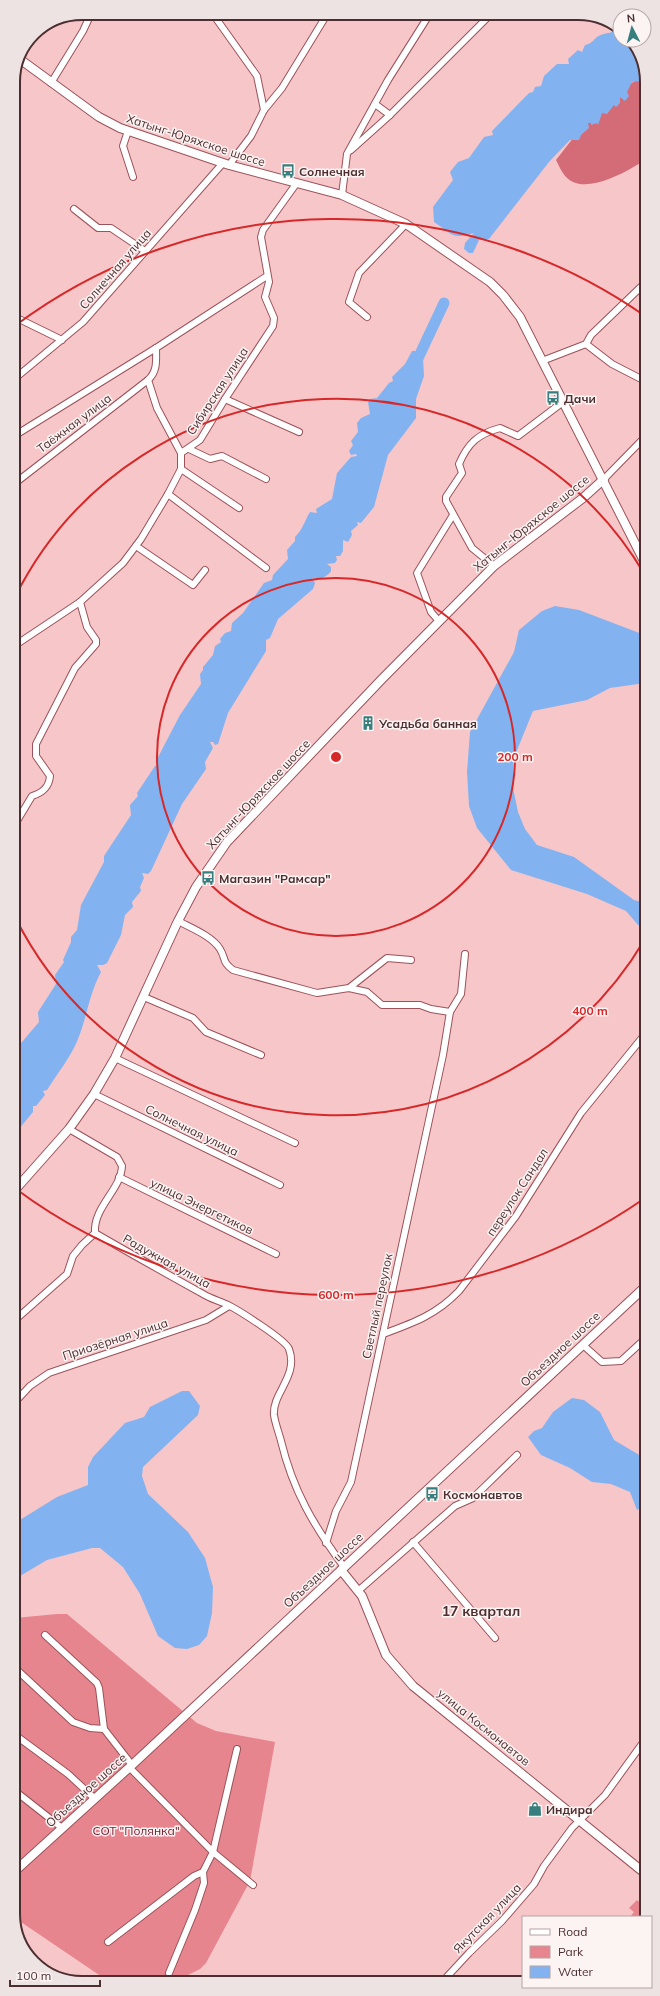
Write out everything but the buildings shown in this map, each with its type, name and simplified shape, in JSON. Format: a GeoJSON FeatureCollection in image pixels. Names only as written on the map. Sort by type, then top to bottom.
{"type":"FeatureCollection","features":[{"type":"Feature","properties":{"kind":"main road","name":"Хатынг-Юряхское шоссе"},"geometry":{"type":"LineString","coordinates":[[24,62],[99,117],[128,131],[226,164],[296,184],[342,195],[406,224],[490,282],[503,295],[520,317],[563,402],[640,544]]}},
{"type":"Feature","properties":{"kind":"main road","name":"Хатынг-Юряхское шоссе"},"geometry":{"type":"LineString","coordinates":[[20,1184],[69,1129],[94,1094],[115,1058],[178,921],[196,887],[227,842],[439,621],[494,566],[583,498],[604,479]]}},
{"type":"Feature","properties":{"kind":"main road","name":"Объездное шоссе"},"geometry":{"type":"LineString","coordinates":[[20,1866],[131,1766],[640,1292]]}},
{"type":"Feature","properties":{"kind":"main road","name":"улица Космонавтов"},"geometry":{"type":"LineString","coordinates":[[342,1569],[362,1596],[386,1655],[414,1686],[640,1869]]}},
{"type":"Feature","properties":{"kind":"street"},"geometry":{"type":"LineString","coordinates":[[51,82],[83,31],[88,20]]}},
{"type":"Feature","properties":{"kind":"street"},"geometry":{"type":"LineString","coordinates":[[217,20],[257,76],[264,110]]}},
{"type":"Feature","properties":{"kind":"street","name":"Солнечная улица"},"geometry":{"type":"LineString","coordinates":[[20,375],[83,322],[145,251],[251,136],[264,110],[282,88],[324,20]]}},
{"type":"Feature","properties":{"kind":"street"},"geometry":{"type":"LineString","coordinates":[[342,195],[347,154],[375,104],[426,20]]}},
{"type":"Feature","properties":{"kind":"street"},"geometry":{"type":"LineString","coordinates":[[347,154],[390,115],[484,20]]}},
{"type":"Feature","properties":{"kind":"street"},"geometry":{"type":"LineString","coordinates":[[375,104],[390,115]]}},
{"type":"Feature","properties":{"kind":"street"},"geometry":{"type":"LineString","coordinates":[[128,131],[123,146],[133,177]]}},
{"type":"Feature","properties":{"kind":"street","name":"Сибирская улица"},"geometry":{"type":"LineString","coordinates":[[181,453],[189,449],[200,440],[273,326],[274,318],[265,297],[269,282],[261,244],[263,230],[296,184]]}},
{"type":"Feature","properties":{"kind":"street"},"geometry":{"type":"LineString","coordinates":[[74,209],[98,228],[111,228],[145,251]]}},
{"type":"Feature","properties":{"kind":"street"},"geometry":{"type":"LineString","coordinates":[[367,317],[349,302],[359,273],[406,224]]}},
{"type":"Feature","properties":{"kind":"street"},"geometry":{"type":"LineString","coordinates":[[20,432],[156,348],[267,276]]}},
{"type":"Feature","properties":{"kind":"street"},"geometry":{"type":"LineString","coordinates":[[542,360],[586,344],[591,335],[640,289]]}},
{"type":"Feature","properties":{"kind":"street"},"geometry":{"type":"LineString","coordinates":[[20,319],[62,340]]}},
{"type":"Feature","properties":{"kind":"street"},"geometry":{"type":"LineString","coordinates":[[586,344],[612,364],[640,378]]}},
{"type":"Feature","properties":{"kind":"street"},"geometry":{"type":"LineString","coordinates":[[20,642],[80,602],[123,563],[136,546],[168,494],[181,469],[181,453],[157,408],[148,380],[154,375],[157,363],[156,348]]}},
{"type":"Feature","properties":{"kind":"street","name":"Таёжная улица"},"geometry":{"type":"LineString","coordinates":[[20,479],[148,380]]}},
{"type":"Feature","properties":{"kind":"street"},"geometry":{"type":"LineString","coordinates":[[225,399],[299,432]]}},
{"type":"Feature","properties":{"kind":"street"},"geometry":{"type":"LineString","coordinates":[[494,566],[472,548],[446,501],[446,497],[462,473],[459,464],[466,449],[484,432],[500,428],[518,436],[563,402]]}},
{"type":"Feature","properties":{"kind":"street"},"geometry":{"type":"LineString","coordinates":[[604,479],[640,442]]}},
{"type":"Feature","properties":{"kind":"street"},"geometry":{"type":"LineString","coordinates":[[189,449],[210,460],[222,456],[266,479]]}},
{"type":"Feature","properties":{"kind":"street"},"geometry":{"type":"LineString","coordinates":[[181,469],[239,508]]}},
{"type":"Feature","properties":{"kind":"street"},"geometry":{"type":"LineString","coordinates":[[168,494],[266,568]]}},
{"type":"Feature","properties":{"kind":"street"},"geometry":{"type":"LineString","coordinates":[[439,621],[431,612],[417,573],[453,515]]}},
{"type":"Feature","properties":{"kind":"street"},"geometry":{"type":"LineString","coordinates":[[136,546],[194,585],[205,570]]}},
{"type":"Feature","properties":{"kind":"street"},"geometry":{"type":"LineString","coordinates":[[20,816],[32,796],[41,793],[48,787],[50,776],[36,756],[36,744],[75,668],[96,644],[96,640],[87,627],[80,602]]}},
{"type":"Feature","properties":{"kind":"street"},"geometry":{"type":"LineString","coordinates":[[178,921],[221,949],[226,965],[233,970],[317,994],[349,988],[367,992],[382,1005],[420,1005],[431,1009],[450,1012],[461,994],[465,954]]}},
{"type":"Feature","properties":{"kind":"street"},"geometry":{"type":"LineString","coordinates":[[349,988],[387,958],[411,960]]}},
{"type":"Feature","properties":{"kind":"street"},"geometry":{"type":"LineString","coordinates":[[144,997],[193,1018],[206,1032],[261,1055]]}},
{"type":"Feature","properties":{"kind":"street","name":"Светлый переулок"},"geometry":{"type":"LineString","coordinates":[[326,1542],[336,1511],[351,1482],[439,1071],[450,1012]]}},
{"type":"Feature","properties":{"kind":"street","name":"переулок Сандал"},"geometry":{"type":"LineString","coordinates":[[383,1334],[432,1314],[449,1302],[459,1291],[516,1216],[581,1113],[640,1040]]}},
{"type":"Feature","properties":{"kind":"street"},"geometry":{"type":"LineString","coordinates":[[115,1058],[295,1143]]}},
{"type":"Feature","properties":{"kind":"street","name":"Солнечная улица"},"geometry":{"type":"LineString","coordinates":[[94,1094],[280,1185]]}},
{"type":"Feature","properties":{"kind":"street"},"geometry":{"type":"LineString","coordinates":[[20,1316],[67,1274],[73,1256],[82,1244],[95,1233],[96,1219],[119,1177],[122,1166],[120,1160],[69,1129]]}},
{"type":"Feature","properties":{"kind":"street","name":"улица Энергетиков"},"geometry":{"type":"LineString","coordinates":[[119,1177],[276,1254]]}},
{"type":"Feature","properties":{"kind":"street","name":"Радужная улица"},"geometry":{"type":"LineString","coordinates":[[95,1233],[205,1296],[229,1306],[275,1335],[289,1347],[291,1361],[288,1378],[275,1406],[274,1415],[285,1460],[297,1492],[317,1530],[326,1542]]}},
{"type":"Feature","properties":{"kind":"street","name":"Приозёрная улица"},"geometry":{"type":"LineString","coordinates":[[20,1397],[30,1386],[49,1373],[206,1320],[229,1306]]}},
{"type":"Feature","properties":{"kind":"street"},"geometry":{"type":"LineString","coordinates":[[583,1345],[602,1362],[621,1361],[640,1344]]}},
{"type":"Feature","properties":{"kind":"street"},"geometry":{"type":"LineString","coordinates":[[358,1591],[455,1506],[473,1498],[517,1455]]}},
{"type":"Feature","properties":{"kind":"street"},"geometry":{"type":"LineString","coordinates":[[326,1542],[342,1569]]}},
{"type":"Feature","properties":{"kind":"street"},"geometry":{"type":"LineString","coordinates":[[413,1542],[495,1638]]}},
{"type":"Feature","properties":{"kind":"street"},"geometry":{"type":"LineString","coordinates":[[45,1636],[96,1683],[99,1688],[104,1729],[131,1766],[213,1852],[253,1885]]}},
{"type":"Feature","properties":{"kind":"street"},"geometry":{"type":"LineString","coordinates":[[20,1673],[73,1722],[90,1728],[104,1729]]}},
{"type":"Feature","properties":{"kind":"street"},"geometry":{"type":"LineString","coordinates":[[20,1739],[68,1774],[94,1798]]}},
{"type":"Feature","properties":{"kind":"street","name":"Якутская улица"},"geometry":{"type":"LineString","coordinates":[[448,1976],[502,1921],[534,1884],[544,1866],[579,1820],[605,1794],[640,1746]]}},
{"type":"Feature","properties":{"kind":"street"},"geometry":{"type":"LineString","coordinates":[[169,1972],[195,1910],[204,1883],[203,1872],[213,1852],[237,1749]]}},
{"type":"Feature","properties":{"kind":"street"},"geometry":{"type":"LineString","coordinates":[[20,1795],[62,1828]]}},
{"type":"Feature","properties":{"kind":"street"},"geometry":{"type":"LineString","coordinates":[[108,1942],[194,1876],[203,1872]]}},
{"type":"Feature","properties":{"kind":"green space","name":"СОТ \"Полянка\""},"geometry":{"type":"Polygon","coordinates":[[[67,1614],[197,1723],[216,1731],[275,1742],[250,1881],[206,1963],[200,1969],[186,1976],[101,1976],[21,1922],[20,1618],[67,1614]]]}},
{"type":"Feature","properties":{"kind":"green space"},"geometry":{"type":"Polygon","coordinates":[[[637,1900],[640,1902],[640,1916],[631,1916],[634,1912],[629,1908],[637,1900]]]}},
{"type":"Feature","properties":{"kind":"shaded area"},"geometry":{"type":"Polygon","coordinates":[[[640,78],[640,163],[620,174],[600,182],[581,184],[573,182],[567,178],[556,160],[602,101],[640,78]]]}},
{"type":"Feature","properties":{"kind":"water"},"geometry":{"type":"Polygon","coordinates":[[[612,32],[612,48],[630,48],[638,66],[640,84],[638,81],[632,82],[627,92],[629,96],[625,101],[620,97],[620,103],[616,107],[614,105],[607,114],[602,113],[598,125],[597,123],[591,125],[591,123],[588,123],[589,128],[581,135],[579,140],[570,140],[549,162],[489,239],[479,240],[473,253],[469,253],[464,249],[465,243],[474,233],[461,236],[452,235],[434,222],[433,207],[453,180],[450,172],[458,162],[469,158],[484,137],[493,135],[492,131],[529,93],[533,92],[535,87],[541,86],[544,76],[557,64],[569,64],[568,59],[578,50],[582,52],[585,45],[603,34],[612,32]]]}},
{"type":"Feature","properties":{"kind":"water"},"geometry":{"type":"Polygon","coordinates":[[[412,351],[415,351],[423,358],[424,376],[416,399],[416,418],[388,455],[374,507],[361,523],[357,522],[358,525],[351,531],[352,535],[348,542],[343,540],[343,551],[340,556],[336,556],[337,560],[335,563],[327,564],[331,567],[331,571],[320,578],[312,578],[315,583],[313,589],[278,619],[270,638],[266,640],[266,651],[228,713],[218,744],[215,745],[213,742],[210,742],[213,748],[205,762],[206,769],[182,804],[151,871],[148,874],[142,873],[144,878],[140,887],[141,891],[132,902],[133,907],[125,915],[121,935],[107,963],[97,965],[101,972],[75,1046],[47,1090],[43,1091],[45,1095],[36,1106],[33,1106],[33,1112],[20,1128],[20,1044],[39,1022],[38,1012],[56,984],[55,975],[64,962],[63,960],[71,942],[71,937],[77,930],[81,905],[104,862],[104,856],[131,815],[130,805],[138,796],[137,793],[155,766],[158,764],[156,761],[180,715],[201,684],[200,674],[203,667],[213,655],[215,646],[221,642],[220,639],[225,633],[231,631],[232,623],[243,613],[264,583],[272,580],[273,575],[288,559],[287,550],[295,541],[295,537],[302,528],[310,512],[317,513],[316,509],[332,499],[337,473],[351,457],[357,456],[356,454],[351,455],[349,451],[353,445],[351,441],[358,432],[357,423],[361,418],[370,414],[368,402],[371,399],[377,398],[389,383],[393,381],[392,377],[405,364],[412,351]]]}},
{"type":"Feature","properties":{"kind":"water"},"geometry":{"type":"Polygon","coordinates":[[[555,606],[579,610],[640,633],[640,684],[610,688],[587,700],[533,711],[513,760],[513,788],[518,812],[525,829],[537,845],[574,857],[634,900],[640,902],[640,927],[626,911],[587,894],[511,870],[477,828],[469,806],[467,772],[470,732],[514,652],[519,630],[542,611],[555,606]]]}},
{"type":"Feature","properties":{"kind":"water"},"geometry":{"type":"Polygon","coordinates":[[[182,1391],[189,1391],[200,1406],[198,1415],[143,1467],[142,1476],[148,1494],[188,1532],[205,1558],[213,1587],[212,1613],[207,1636],[199,1645],[187,1649],[175,1648],[158,1636],[140,1594],[123,1567],[100,1548],[92,1548],[47,1560],[20,1576],[20,1520],[57,1497],[88,1485],[88,1467],[93,1457],[125,1423],[144,1417],[150,1407],[182,1391]]]}},
{"type":"Feature","properties":{"kind":"water"},"geometry":{"type":"Polygon","coordinates":[[[572,1398],[584,1400],[600,1412],[614,1440],[640,1455],[640,1508],[637,1510],[630,1492],[611,1484],[592,1482],[570,1468],[541,1455],[528,1437],[534,1431],[542,1428],[553,1412],[572,1398]]]}},
{"type":"Feature","properties":{"kind":"waterway"},"geometry":{"type":"LineString","coordinates":[[413,369],[444,303]]}},
{"type":"Feature","properties":{"kind":"place","name":"Солнечная"},"geometry":{"type":"Point","coordinates":[288,171]}},
{"type":"Feature","properties":{"kind":"place","name":"Дачи"},"geometry":{"type":"Point","coordinates":[553,398]}},
{"type":"Feature","properties":{"kind":"place","name":"Усадьба банная"},"geometry":{"type":"Point","coordinates":[368,723]}},
{"type":"Feature","properties":{"kind":"place","name":"Магазин \"Рамсар\""},"geometry":{"type":"Point","coordinates":[208,878]}},
{"type":"Feature","properties":{"kind":"place","name":"Космонавтов"},"geometry":{"type":"Point","coordinates":[432,1494]}},
{"type":"Feature","properties":{"kind":"place","name":"Индира"},"geometry":{"type":"Point","coordinates":[535,1809]}},
{"type":"Feature","properties":{"kind":"district","name":"17 квартал"},"geometry":{"type":"Point","coordinates":[481,1611]}}]}
